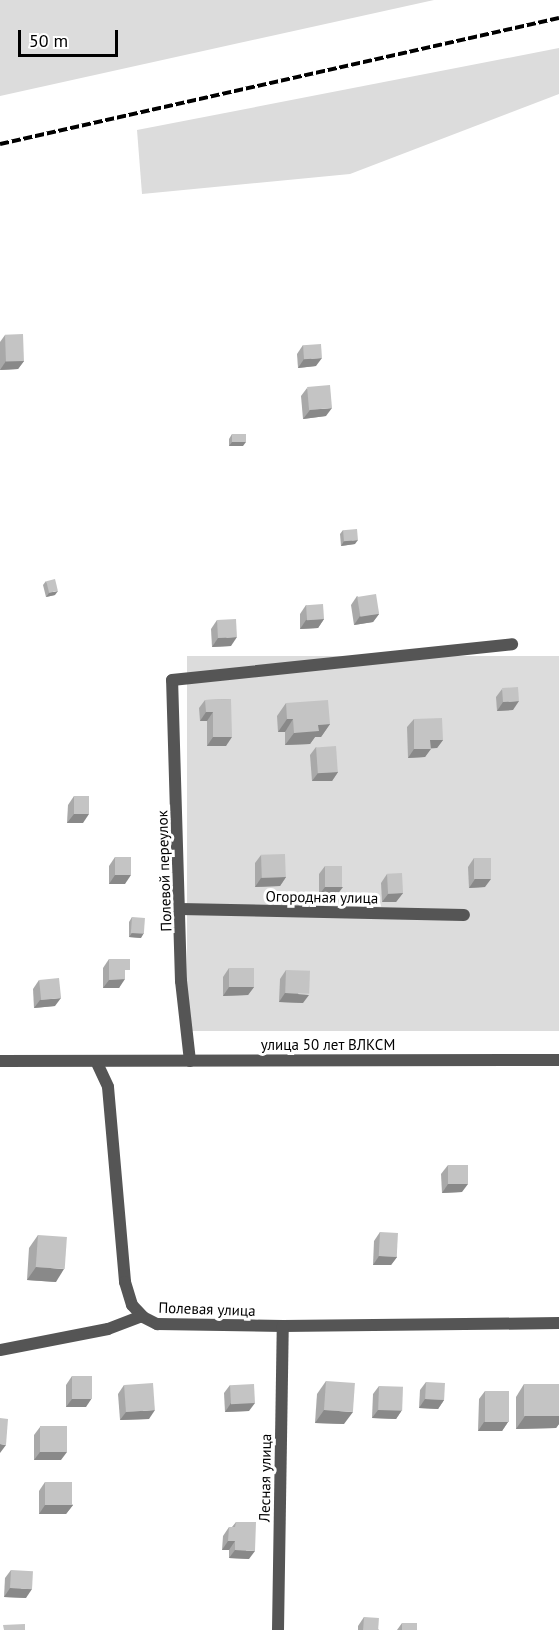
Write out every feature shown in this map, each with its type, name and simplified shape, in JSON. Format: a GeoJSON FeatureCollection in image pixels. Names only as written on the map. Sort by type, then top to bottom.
{"type":"FeatureCollection","features":[{"type":"Feature","properties":{"kind":"street","name":"Полевой переулок"},"geometry":{"type":"LineString","coordinates":[[190,1061],[182,981],[172,680],[512,644]]}},
{"type":"Feature","properties":{"kind":"street","name":"Огородная улица"},"geometry":{"type":"LineString","coordinates":[[180,909],[464,915]]}},
{"type":"Feature","properties":{"kind":"street","name":"улица 50 лет ВЛКСМ"},"geometry":{"type":"LineString","coordinates":[[97,1063],[559,1060]]}},
{"type":"Feature","properties":{"kind":"street"},"geometry":{"type":"LineString","coordinates":[[0,1061],[97,1063]]}},
{"type":"Feature","properties":{"kind":"street","name":"Полевая улица"},"geometry":{"type":"LineString","coordinates":[[97,1063],[108,1087],[125,1282],[132,1305],[142,1316],[157,1324],[283,1326],[559,1323]]}},
{"type":"Feature","properties":{"kind":"street"},"geometry":{"type":"LineString","coordinates":[[0,1350],[108,1329],[142,1316]]}},
{"type":"Feature","properties":{"kind":"street","name":"Лесная улица"},"geometry":{"type":"LineString","coordinates":[[278,1630],[283,1326]]}},
{"type":"Feature","properties":{"kind":"shaded area"},"geometry":{"type":"Polygon","coordinates":[[[0,0],[434,0],[0,96],[0,0]]]}},
{"type":"Feature","properties":{"kind":"shaded area"},"geometry":{"type":"Polygon","coordinates":[[[559,48],[559,94],[350,174],[142,194],[137,130],[559,48]]]}},
{"type":"Feature","properties":{"kind":"shaded area"},"geometry":{"type":"Polygon","coordinates":[[[187,656],[559,656],[559,1031],[187,1031],[187,656]]]}},
{"type":"Feature","properties":{"kind":"building"},"geometry":{"type":"Polygon","coordinates":[[[23,334],[24,361],[6,362],[5,335],[23,334]]]}},
{"type":"Feature","properties":{"kind":"building"},"geometry":{"type":"Polygon","coordinates":[[[321,344],[322,358],[304,359],[303,345],[321,344]]]}},
{"type":"Feature","properties":{"kind":"building"},"geometry":{"type":"Polygon","coordinates":[[[330,385],[332,408],[309,410],[307,387],[330,385]]]}},
{"type":"Feature","properties":{"kind":"building"},"geometry":{"type":"Polygon","coordinates":[[[232,434],[246,434],[246,442],[232,442],[232,434]]]}},
{"type":"Feature","properties":{"kind":"building"},"geometry":{"type":"Polygon","coordinates":[[[357,529],[358,540],[344,541],[343,530],[357,529]]]}},
{"type":"Feature","properties":{"kind":"building"},"geometry":{"type":"Polygon","coordinates":[[[55,579],[58,591],[49,593],[46,581],[55,579]]]}},
{"type":"Feature","properties":{"kind":"building"},"geometry":{"type":"Polygon","coordinates":[[[376,594],[379,614],[360,617],[357,597],[376,594]]]}},
{"type":"Feature","properties":{"kind":"building"},"geometry":{"type":"Polygon","coordinates":[[[323,604],[324,619],[307,620],[306,605],[323,604]]]}},
{"type":"Feature","properties":{"kind":"building"},"geometry":{"type":"Polygon","coordinates":[[[236,619],[237,637],[218,638],[217,620],[236,619]]]}},
{"type":"Feature","properties":{"kind":"building"},"geometry":{"type":"Polygon","coordinates":[[[518,687],[519,701],[503,702],[502,688],[518,687]]]}},
{"type":"Feature","properties":{"kind":"building"},"geometry":{"type":"Polygon","coordinates":[[[231,699],[232,737],[213,737],[213,712],[206,712],[205,700],[231,699]]]}},
{"type":"Feature","properties":{"kind":"building"},"geometry":{"type":"Polygon","coordinates":[[[328,700],[330,724],[318,725],[319,731],[294,733],[293,719],[287,719],[286,703],[328,700]]]}},
{"type":"Feature","properties":{"kind":"building"},"geometry":{"type":"Polygon","coordinates":[[[442,718],[443,740],[430,740],[431,749],[414,749],[414,719],[442,718]]]}},
{"type":"Feature","properties":{"kind":"building"},"geometry":{"type":"Polygon","coordinates":[[[336,746],[338,772],[318,773],[316,747],[336,746]]]}},
{"type":"Feature","properties":{"kind":"building"},"geometry":{"type":"Polygon","coordinates":[[[74,796],[89,796],[89,814],[74,814],[74,796]]]}},
{"type":"Feature","properties":{"kind":"building"},"geometry":{"type":"Polygon","coordinates":[[[285,854],[286,877],[262,878],[261,855],[285,854]]]}},
{"type":"Feature","properties":{"kind":"building"},"geometry":{"type":"Polygon","coordinates":[[[115,857],[131,857],[131,875],[115,875],[115,857]]]}},
{"type":"Feature","properties":{"kind":"building"},"geometry":{"type":"Polygon","coordinates":[[[474,858],[491,858],[491,879],[474,879],[474,858]]]}},
{"type":"Feature","properties":{"kind":"building"},"geometry":{"type":"Polygon","coordinates":[[[325,866],[342,866],[342,887],[325,887],[325,866]]]}},
{"type":"Feature","properties":{"kind":"building"},"geometry":{"type":"Polygon","coordinates":[[[402,873],[403,893],[388,894],[387,874],[402,873]]]}},
{"type":"Feature","properties":{"kind":"building"},"geometry":{"type":"Polygon","coordinates":[[[132,917],[145,918],[144,934],[131,933],[132,917]]]}},
{"type":"Feature","properties":{"kind":"building"},"geometry":{"type":"Polygon","coordinates":[[[109,959],[130,959],[130,970],[125,970],[125,979],[109,980],[109,959]]]}},
{"type":"Feature","properties":{"kind":"building"},"geometry":{"type":"Polygon","coordinates":[[[229,968],[254,968],[254,987],[229,987],[229,968]]]}},
{"type":"Feature","properties":{"kind":"building"},"geometry":{"type":"Polygon","coordinates":[[[286,970],[310,971],[309,994],[285,993],[286,970]]]}},
{"type":"Feature","properties":{"kind":"building"},"geometry":{"type":"Polygon","coordinates":[[[59,978],[61,998],[41,1000],[39,980],[59,978]]]}},
{"type":"Feature","properties":{"kind":"building"},"geometry":{"type":"Polygon","coordinates":[[[448,1165],[468,1165],[468,1184],[448,1184],[448,1165]]]}},
{"type":"Feature","properties":{"kind":"building"},"geometry":{"type":"Polygon","coordinates":[[[380,1232],[398,1233],[397,1257],[379,1256],[380,1232]]]}},
{"type":"Feature","properties":{"kind":"building"},"geometry":{"type":"Polygon","coordinates":[[[38,1235],[67,1237],[65,1269],[36,1267],[38,1235]]]}},
{"type":"Feature","properties":{"kind":"building"},"geometry":{"type":"Polygon","coordinates":[[[72,1376],[92,1376],[92,1399],[72,1399],[72,1376]]]}},
{"type":"Feature","properties":{"kind":"building"},"geometry":{"type":"Polygon","coordinates":[[[326,1381],[355,1383],[353,1412],[324,1410],[326,1381]]]}},
{"type":"Feature","properties":{"kind":"building"},"geometry":{"type":"Polygon","coordinates":[[[426,1382],[445,1383],[444,1400],[425,1399],[426,1382]]]}},
{"type":"Feature","properties":{"kind":"building"},"geometry":{"type":"Polygon","coordinates":[[[153,1383],[155,1410],[126,1412],[124,1385],[153,1383]]]}},
{"type":"Feature","properties":{"kind":"building"},"geometry":{"type":"Polygon","coordinates":[[[254,1384],[255,1403],[231,1404],[230,1385],[254,1384]]]}},
{"type":"Feature","properties":{"kind":"building"},"geometry":{"type":"Polygon","coordinates":[[[524,1384],[559,1384],[559,1416],[524,1416],[524,1384]]]}},
{"type":"Feature","properties":{"kind":"building"},"geometry":{"type":"Polygon","coordinates":[[[379,1386],[403,1387],[402,1411],[378,1410],[379,1386]]]}},
{"type":"Feature","properties":{"kind":"building"},"geometry":{"type":"Polygon","coordinates":[[[485,1391],[509,1391],[509,1422],[485,1422],[485,1391]]]}},
{"type":"Feature","properties":{"kind":"building"},"geometry":{"type":"Polygon","coordinates":[[[0,1418],[8,1419],[6,1445],[0,1444],[0,1418]]]}},
{"type":"Feature","properties":{"kind":"building"},"geometry":{"type":"Polygon","coordinates":[[[40,1426],[67,1426],[67,1452],[40,1452],[40,1426]]]}},
{"type":"Feature","properties":{"kind":"building"},"geometry":{"type":"Polygon","coordinates":[[[45,1482],[72,1482],[72,1505],[45,1505],[45,1482]]]}},
{"type":"Feature","properties":{"kind":"building"},"geometry":{"type":"Polygon","coordinates":[[[236,1522],[256,1522],[255,1551],[235,1550],[235,1541],[228,1541],[229,1527],[235,1527],[236,1522]]]}},
{"type":"Feature","properties":{"kind":"building"},"geometry":{"type":"Polygon","coordinates":[[[11,1570],[33,1571],[32,1589],[10,1588],[11,1570]]]}},
{"type":"Feature","properties":{"kind":"building"},"geometry":{"type":"Polygon","coordinates":[[[364,1617],[379,1618],[378,1630],[363,1630],[364,1617]]]}},
{"type":"Feature","properties":{"kind":"building"},"geometry":{"type":"Polygon","coordinates":[[[402,1623],[417,1623],[417,1630],[402,1630],[402,1623]]]}},
{"type":"Feature","properties":{"kind":"building"},"geometry":{"type":"Polygon","coordinates":[[[25,1624],[25,1630],[4,1630],[3,1625],[25,1624]]]}},
{"type":"Feature","properties":{"kind":"railway"},"geometry":{"type":"LineString","coordinates":[[0,144],[559,18]]}}]}
